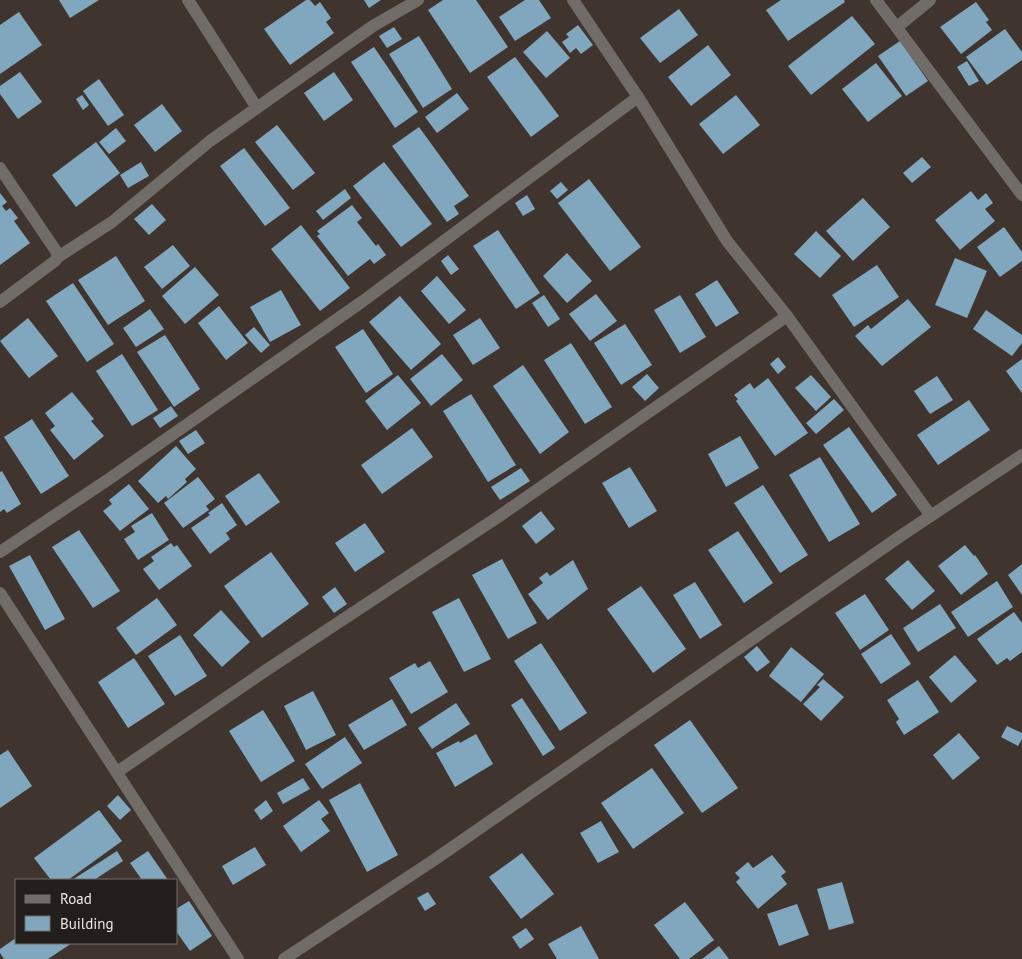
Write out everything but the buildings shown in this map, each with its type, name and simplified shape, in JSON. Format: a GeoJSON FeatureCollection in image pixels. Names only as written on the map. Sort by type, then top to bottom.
{"type":"FeatureCollection","features":[{"type":"Feature","properties":{"kind":"street"},"geometry":{"type":"LineString","coordinates":[[188,0],[257,108]]}},
{"type":"Feature","properties":{"kind":"street"},"geometry":{"type":"LineString","coordinates":[[0,302],[55,262],[58,257],[112,222],[210,141],[373,26],[418,0]]}},
{"type":"Feature","properties":{"kind":"street"},"geometry":{"type":"LineString","coordinates":[[573,0],[638,97],[727,241],[787,316],[931,516]]}},
{"type":"Feature","properties":{"kind":"street"},"geometry":{"type":"LineString","coordinates":[[876,0],[1022,195]]}},
{"type":"Feature","properties":{"kind":"street"},"geometry":{"type":"LineString","coordinates":[[897,27],[930,0]]}},
{"type":"Feature","properties":{"kind":"street"},"geometry":{"type":"LineString","coordinates":[[0,552],[117,474],[363,301],[638,97]]}},
{"type":"Feature","properties":{"kind":"street"},"geometry":{"type":"LineString","coordinates":[[0,168],[56,251],[58,257]]}},
{"type":"Feature","properties":{"kind":"street"},"geometry":{"type":"LineString","coordinates":[[117,772],[265,671],[498,517],[787,316]]}},
{"type":"Feature","properties":{"kind":"street"},"geometry":{"type":"LineString","coordinates":[[284,959],[434,860],[1022,455]]}},
{"type":"Feature","properties":{"kind":"street"},"geometry":{"type":"LineString","coordinates":[[0,593],[238,959]]}}]}
